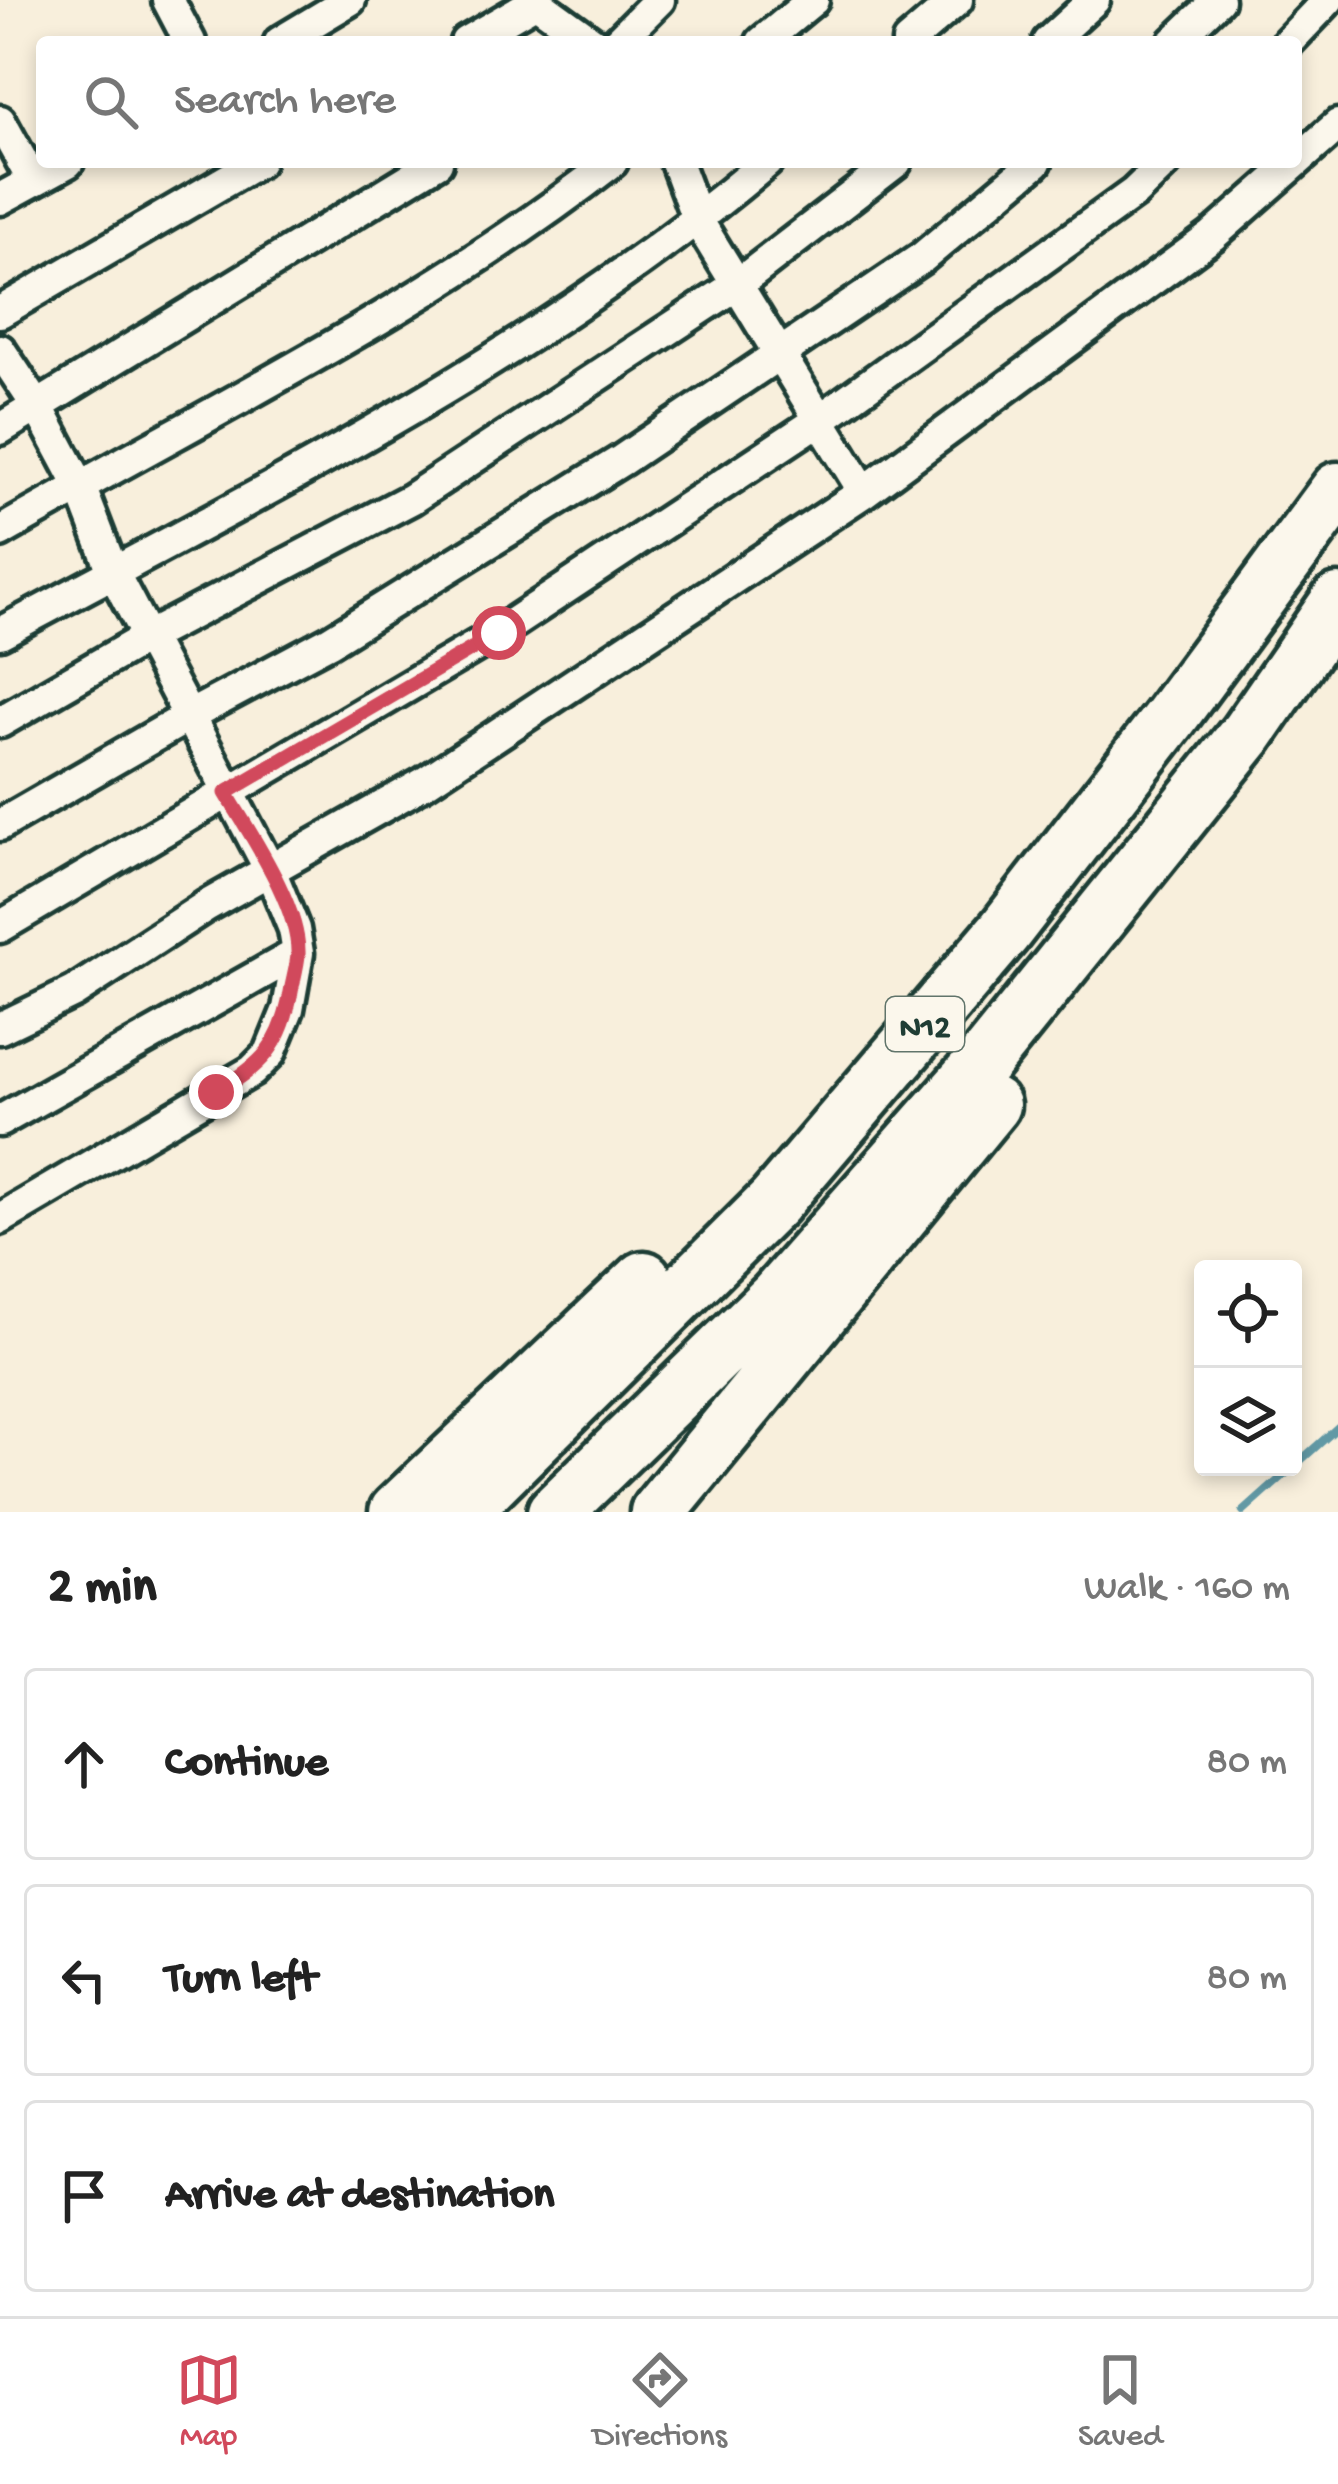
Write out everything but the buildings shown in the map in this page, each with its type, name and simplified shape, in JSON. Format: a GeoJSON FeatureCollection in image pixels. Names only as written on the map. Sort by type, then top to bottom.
{"type":"FeatureCollection","features":[{"type":"Feature","properties":{"kind":"highway","name":"N12"},"geometry":{"type":"LineString","coordinates":[[461,1512],[774,1202],[1004,932],[1338,490]]}},
{"type":"Feature","properties":{"kind":"highway","name":"N12"},"geometry":{"type":"LineString","coordinates":[[555,1512],[776,1297],[985,1060],[1247,734],[1338,602]]}},
{"type":"Feature","properties":{"kind":"highway"},"geometry":{"type":"LineString","coordinates":[[658,1512],[1056,1025],[1234,791],[1338,642]]}},
{"type":"Feature","properties":{"kind":"highway"},"geometry":{"type":"LineString","coordinates":[[397,1512],[729,1196],[1169,719]]}},
{"type":"Feature","properties":{"kind":"street"},"geometry":{"type":"LineString","coordinates":[[168,0],[187,36]]}},
{"type":"Feature","properties":{"kind":"street"},"geometry":{"type":"LineString","coordinates":[[290,36],[350,0]]}},
{"type":"Feature","properties":{"kind":"street"},"geometry":{"type":"LineString","coordinates":[[476,36],[536,0],[584,36]]}},
{"type":"Feature","properties":{"kind":"street"},"geometry":{"type":"LineString","coordinates":[[623,36],[659,0]]}},
{"type":"Feature","properties":{"kind":"street"},"geometry":{"type":"LineString","coordinates":[[769,36],[813,0]]}},
{"type":"Feature","properties":{"kind":"street"},"geometry":{"type":"LineString","coordinates":[[915,36],[957,0]]}},
{"type":"Feature","properties":{"kind":"street"},"geometry":{"type":"LineString","coordinates":[[1055,36],[1094,0]]}},
{"type":"Feature","properties":{"kind":"street"},"geometry":{"type":"LineString","coordinates":[[1180,36],[1218,0]]}},
{"type":"Feature","properties":{"kind":"street"},"geometry":{"type":"LineString","coordinates":[[1294,36],[1328,0]]}},
{"type":"Feature","properties":{"kind":"street"},"geometry":{"type":"LineString","coordinates":[[0,122],[33,181]]}},
{"type":"Feature","properties":{"kind":"street"},"geometry":{"type":"LineString","coordinates":[[1302,157],[1338,125]]}},
{"type":"Feature","properties":{"kind":"street"},"geometry":{"type":"LineString","coordinates":[[0,199],[57,168]]}},
{"type":"Feature","properties":{"kind":"street"},"geometry":{"type":"LineString","coordinates":[[0,312],[248,168]]}},
{"type":"Feature","properties":{"kind":"street"},"geometry":{"type":"LineString","coordinates":[[0,430],[427,168]]}},
{"type":"Feature","properties":{"kind":"street"},"geometry":{"type":"LineString","coordinates":[[0,532],[263,387],[478,258],[604,168]]}},
{"type":"Feature","properties":{"kind":"street"},"geometry":{"type":"LineString","coordinates":[[678,168],[698,221],[863,493]]}},
{"type":"Feature","properties":{"kind":"street"},"geometry":{"type":"LineString","coordinates":[[0,633],[291,476],[507,352],[698,221],[760,168]]}},
{"type":"Feature","properties":{"kind":"street"},"geometry":{"type":"LineString","coordinates":[[0,722],[149,636],[411,499],[738,284],[888,168]]}},
{"type":"Feature","properties":{"kind":"street"},"geometry":{"type":"LineString","coordinates":[[0,825],[330,641],[622,460],[923,257],[1029,168]]}},
{"type":"Feature","properties":{"kind":"street"},"geometry":{"type":"LineString","coordinates":[[0,927],[499,633],[821,419],[1134,193],[1160,168]]}},
{"type":"Feature","properties":{"kind":"street"},"geometry":{"type":"LineString","coordinates":[[0,1028],[74,992],[270,870],[424,783],[863,493],[1212,236],[1289,168]]}},
{"type":"Feature","properties":{"kind":"street"},"geometry":{"type":"LineString","coordinates":[[0,350],[39,409],[80,486],[113,572],[270,870],[294,929],[298,953],[279,1033],[270,1053],[252,1071],[0,1219]]}},
{"type":"Feature","properties":{"kind":"street"},"geometry":{"type":"LineString","coordinates":[[0,1121],[298,953]]}},
{"type":"Feature","properties":{"kind":"waterway"},"geometry":{"type":"LineString","coordinates":[[1243,1512],[1338,1427]]}},
{"type":"Feature","properties":{"kind":"route"},"geometry":{"type":"LineString","coordinates":[[216,1092],[252,1071],[270,1053],[288,1009],[298,953],[294,929],[270,870],[226,793],[499,633]]}}]}
